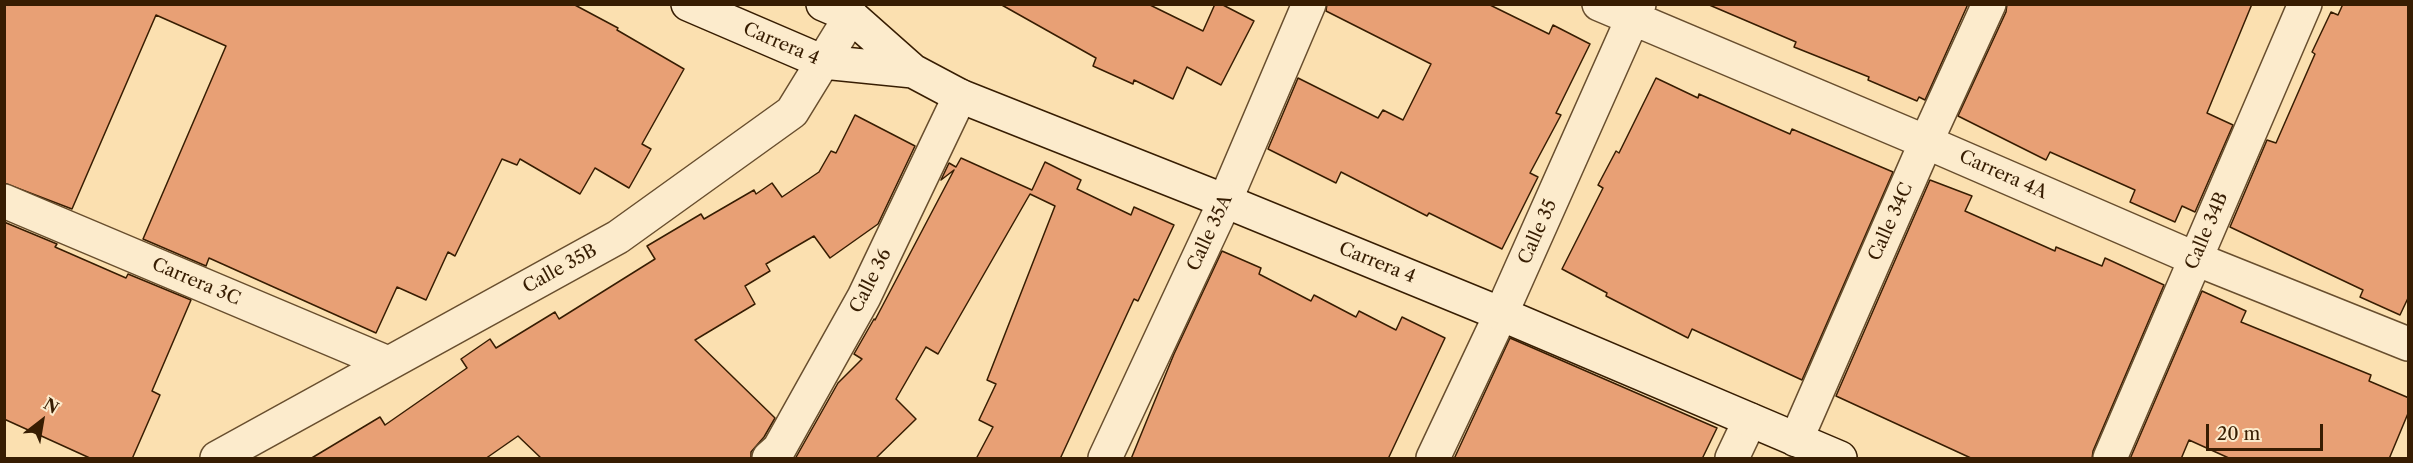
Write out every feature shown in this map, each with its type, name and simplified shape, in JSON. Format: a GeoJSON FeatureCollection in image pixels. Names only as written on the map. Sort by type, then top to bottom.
{"type":"FeatureCollection","features":[{"type":"Feature","properties":{"kind":"street","name":"Carrera 4"},"geometry":{"type":"LineString","coordinates":[[688,4],[823,62],[913,71]]}},
{"type":"Feature","properties":{"kind":"street","name":"Calle 35A"},"geometry":{"type":"LineString","coordinates":[[1106,459],[1225,201],[1309,4]]}},
{"type":"Feature","properties":{"kind":"street","name":"Carrera 4A"},"geometry":{"type":"LineString","coordinates":[[1599,4],[1636,12],[1926,142],[2196,259],[2409,344]]}},
{"type":"Feature","properties":{"kind":"street","name":"Calle 34C"},"geometry":{"type":"LineString","coordinates":[[1796,440],[1989,4]]}},
{"type":"Feature","properties":{"kind":"street","name":"Calle 34B"},"geometry":{"type":"LineString","coordinates":[[2110,459],[2305,4]]}},
{"type":"Feature","properties":{"kind":"street","name":"Carrera 4"},"geometry":{"type":"LineString","coordinates":[[837,10],[913,71],[960,96],[1502,314],[1840,459]]}},
{"type":"Feature","properties":{"kind":"street","name":"Calle 35B"},"geometry":{"type":"LineString","coordinates":[[217,459],[618,237],[792,112],[823,62],[837,10]]}},
{"type":"Feature","properties":{"kind":"street","name":"Calle 35"},"geometry":{"type":"LineString","coordinates":[[1433,459],[1502,314],[1636,12]]}},
{"type":"Feature","properties":{"kind":"street","name":"Calle 36"},"geometry":{"type":"LineString","coordinates":[[769,459],[779,449],[864,297],[960,96]]}},
{"type":"Feature","properties":{"kind":"street","name":"Carrera 3C"},"geometry":{"type":"LineString","coordinates":[[4,201],[388,363]]}},
{"type":"Feature","properties":{"kind":"street"},"geometry":{"type":"LineString","coordinates":[[1732,459],[1750,420]]}},
{"type":"Feature","properties":{"kind":"building"},"geometry":{"type":"Polygon","coordinates":[[[4,4],[573,4],[618,28],[617,30],[684,69],[642,144],[651,149],[629,188],[595,168],[580,194],[520,159],[517,165],[502,159],[455,256],[448,252],[426,300],[397,287],[376,333],[209,258],[206,266],[143,239],[226,46],[156,15],[72,209],[4,183],[4,4]]]}},
{"type":"Feature","properties":{"kind":"building"},"geometry":{"type":"Polygon","coordinates":[[[1000,4],[1148,4],[1203,31],[1215,4],[1221,4],[1254,21],[1221,85],[1187,67],[1173,99],[1134,80],[1133,84],[1093,66],[1096,58],[1000,4]]]}},
{"type":"Feature","properties":{"kind":"building"},"geometry":{"type":"Polygon","coordinates":[[[1327,4],[1488,4],[1549,34],[1553,25],[1590,44],[1556,113],[1561,115],[1530,173],[1538,177],[1502,249],[1429,213],[1427,216],[1341,172],[1336,183],[1268,149],[1298,78],[1378,118],[1383,110],[1403,120],[1431,64],[1326,11],[1327,4]]]}},
{"type":"Feature","properties":{"kind":"building"},"geometry":{"type":"Polygon","coordinates":[[[1707,4],[1968,4],[1925,100],[1919,97],[1917,101],[1868,80],[1869,77],[1794,47],[1796,42],[1707,4]]]}},
{"type":"Feature","properties":{"kind":"building"},"geometry":{"type":"Polygon","coordinates":[[[2007,4],[2252,4],[2207,113],[2233,125],[2195,212],[2182,206],[2175,222],[2130,202],[2135,190],[2050,152],[2046,160],[1958,116],[2006,12],[2007,4]]]}},
{"type":"Feature","properties":{"kind":"building"},"geometry":{"type":"Polygon","coordinates":[[[2343,4],[2409,4],[2409,296],[2400,315],[2360,297],[2363,290],[2230,227],[2267,140],[2276,143],[2315,54],[2312,52],[2331,12],[2338,15],[2343,4]]]}},
{"type":"Feature","properties":{"kind":"building"},"geometry":{"type":"Polygon","coordinates":[[[1656,78],[1698,98],[1699,94],[1790,134],[1792,129],[1893,172],[1802,380],[1692,329],[1688,338],[1606,296],[1607,293],[1562,269],[1603,188],[1598,185],[1616,151],[1619,153],[1656,78]]]}},
{"type":"Feature","properties":{"kind":"building"},"geometry":{"type":"Polygon","coordinates":[[[855,115],[915,146],[878,224],[830,258],[814,236],[766,264],[770,271],[745,286],[755,304],[695,340],[775,418],[764,437],[751,452],[751,459],[542,459],[518,436],[485,459],[310,459],[380,417],[385,425],[467,368],[461,359],[490,339],[496,348],[555,312],[559,319],[655,259],[647,246],[701,214],[704,219],[754,190],[756,194],[772,183],[782,197],[819,172],[831,151],[836,153],[855,115]]]}},
{"type":"Feature","properties":{"kind":"building"},"geometry":{"type":"Polygon","coordinates":[[[961,158],[1032,190],[1045,162],[1081,180],[1077,189],[1131,215],[1134,207],[1174,225],[1138,301],[1134,299],[1060,459],[976,459],[993,427],[979,420],[996,384],[987,380],[1055,206],[1030,194],[938,354],[926,347],[896,399],[916,419],[875,459],[795,459],[838,383],[862,359],[854,354],[875,320],[954,170],[941,180],[949,163],[956,167],[961,158]]]}},
{"type":"Feature","properties":{"kind":"building"},"geometry":{"type":"Polygon","coordinates":[[[1930,180],[1972,196],[1965,211],[2055,251],[2056,247],[2102,266],[2105,258],[2164,285],[2093,451],[2092,459],[1973,459],[1836,396],[1930,180]]]}},
{"type":"Feature","properties":{"kind":"building"},"geometry":{"type":"Polygon","coordinates":[[[4,222],[57,244],[55,247],[126,278],[128,274],[191,300],[152,391],[160,395],[132,459],[92,459],[4,419],[4,222]]]}},
{"type":"Feature","properties":{"kind":"building"},"geometry":{"type":"Polygon","coordinates":[[[1222,251],[1261,268],[1259,274],[1311,301],[1314,295],[1356,317],[1359,311],[1396,330],[1402,317],[1445,338],[1388,459],[1131,459],[1174,354],[1222,251]]]}},
{"type":"Feature","properties":{"kind":"building"},"geometry":{"type":"Polygon","coordinates":[[[2202,291],[2246,311],[2241,322],[2371,375],[2369,381],[2409,398],[2409,411],[2389,459],[2231,459],[2189,440],[2181,459],[2130,459],[2202,291]]]}},
{"type":"Feature","properties":{"kind":"building"},"geometry":{"type":"Polygon","coordinates":[[[1510,338],[1717,428],[1702,459],[1454,459],[1510,338]]]}}]}
